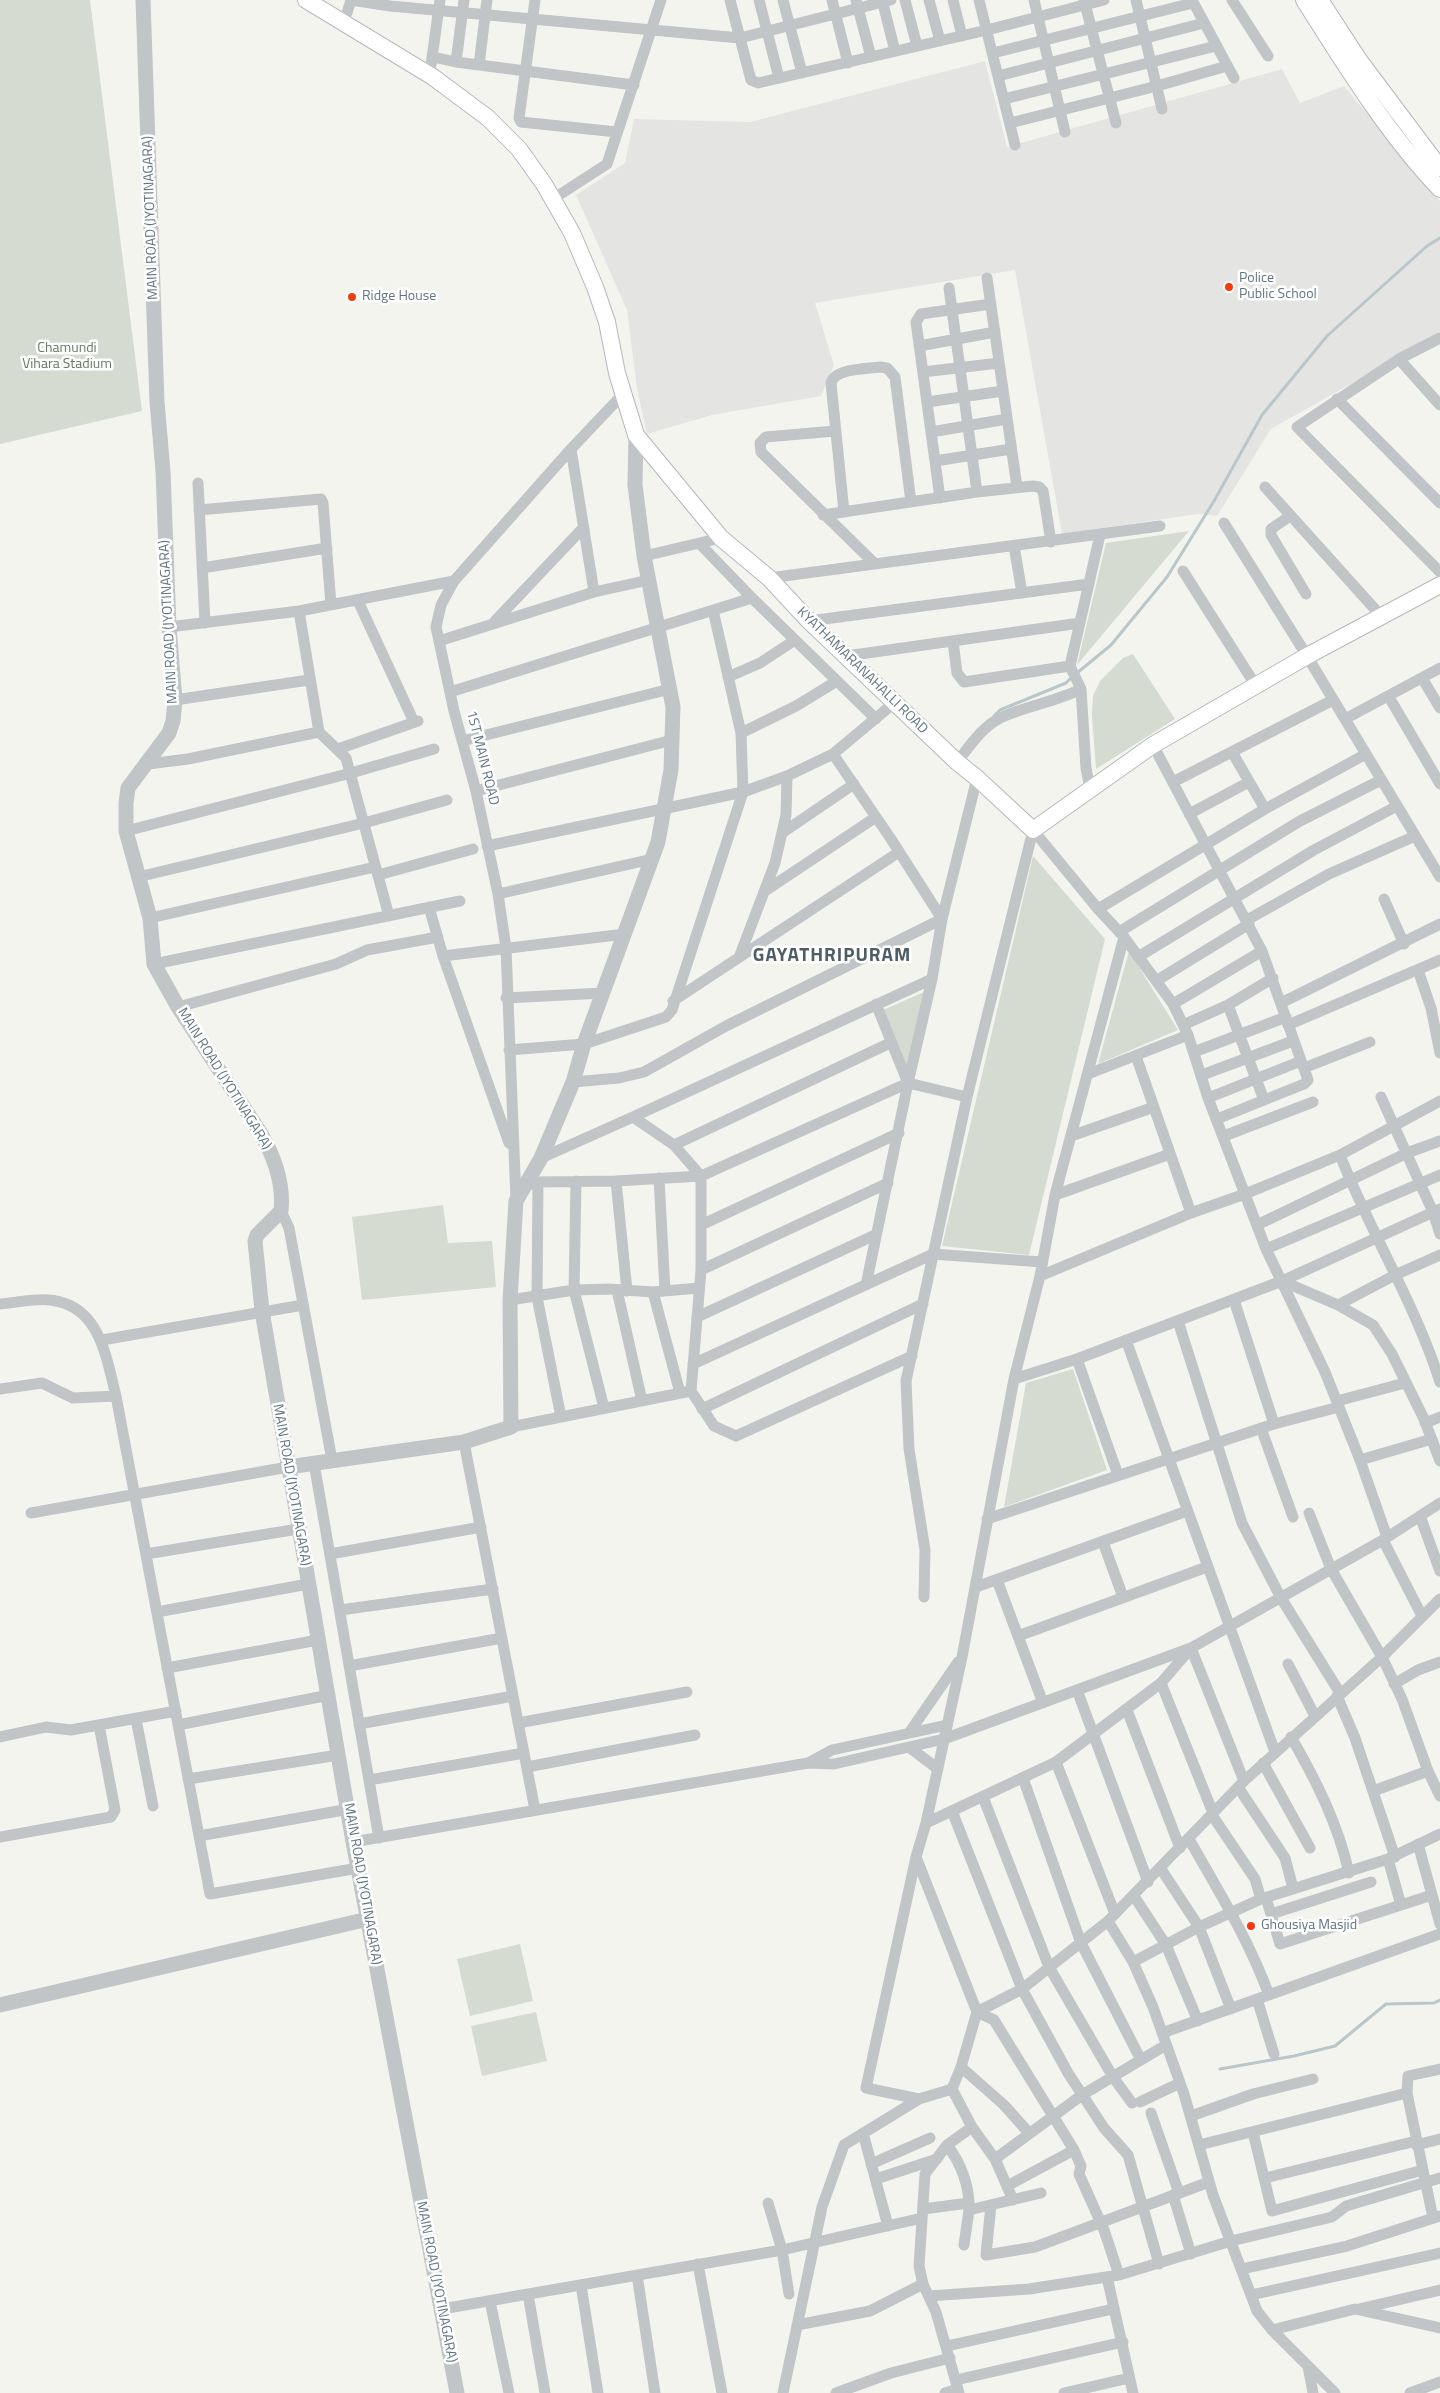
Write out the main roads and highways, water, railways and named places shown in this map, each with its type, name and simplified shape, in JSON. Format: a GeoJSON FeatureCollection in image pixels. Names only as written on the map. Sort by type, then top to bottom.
{"type":"FeatureCollection","features":[{"type":"Feature","properties":{"kind":"main road","name":"KYATHAMARANAHALLI ROAD"},"geometry":{"type":"LineString","coordinates":[[306,0],[433,77],[488,118],[519,149],[580,227],[604,281],[616,316],[625,370],[624,391],[636,436],[721,538],[769,578],[809,621],[894,703],[1033,830],[1153,745],[1307,656],[1440,585]]}},
{"type":"Feature","properties":{"kind":"main road","name":"KYATHAMARANAHALLI ROAD"},"geometry":{"type":"LineString","coordinates":[[324,0],[350,4],[432,61],[496,112],[527,143],[557,196]]}},
{"type":"Feature","properties":{"kind":"main road"},"geometry":{"type":"LineString","coordinates":[[1304,0],[1348,68],[1405,147],[1440,189]]}},
{"type":"Feature","properties":{"kind":"main road"},"geometry":{"type":"LineString","coordinates":[[1320,0],[1359,60],[1440,168]]}},
{"type":"Feature","properties":{"kind":"waterway"},"geometry":{"type":"LineString","coordinates":[[1077,673],[1111,645],[1167,577],[1214,501],[1262,415],[1327,336],[1427,246],[1440,238]]}},
{"type":"Feature","properties":{"kind":"waterway"},"geometry":{"type":"LineString","coordinates":[[994,716],[1000,710],[1066,683],[1072,677]]}},
{"type":"Feature","properties":{"kind":"waterway"},"geometry":{"type":"LineString","coordinates":[[1220,2069],[1294,2056],[1335,2046],[1386,2004],[1434,2003],[1440,2000]]}},
{"type":"Feature","properties":{"kind":"place","name":"Police Public School"},"geometry":{"type":"Point","coordinates":[1229,287]}},
{"type":"Feature","properties":{"kind":"place","name":"Ridge House"},"geometry":{"type":"Point","coordinates":[352,297]}},
{"type":"Feature","properties":{"kind":"place","name":"Ghousiya Masjid"},"geometry":{"type":"Point","coordinates":[1251,1926]}},
{"type":"Feature","properties":{"kind":"district","name":"GAYATHRIPURAM"},"geometry":{"type":"Point","coordinates":[832,956]}},
{"type":"Feature","properties":{"kind":"park label","name":"Chamundi Vihara Stadium"},"geometry":{"type":"Point","coordinates":[67,358]}}]}
